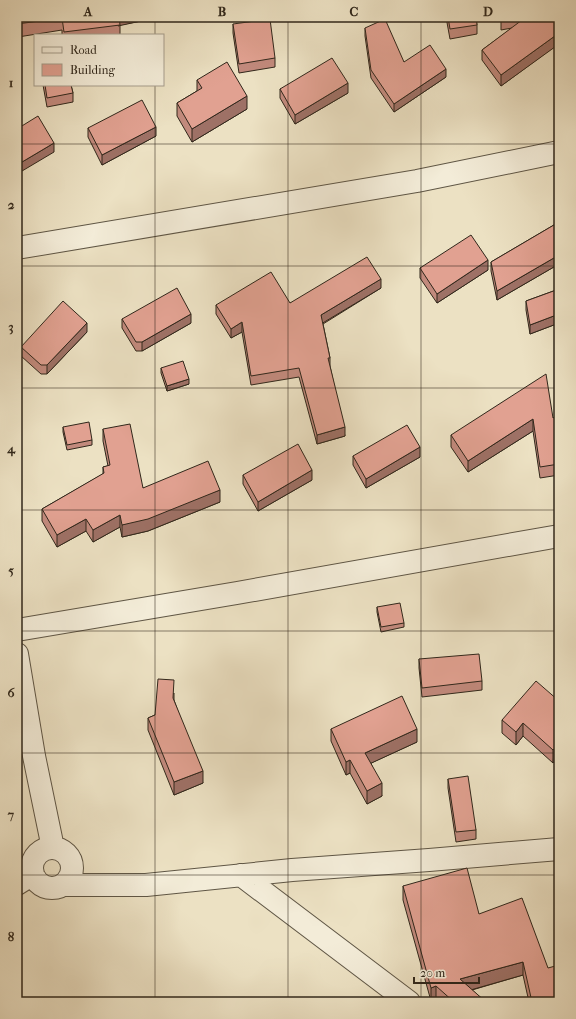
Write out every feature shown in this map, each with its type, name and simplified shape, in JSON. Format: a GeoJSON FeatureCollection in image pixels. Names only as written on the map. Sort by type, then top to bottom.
{"type":"FeatureCollection","features":[{"type":"Feature","properties":{"kind":"street"},"geometry":{"type":"LineString","coordinates":[[17,248],[409,182],[559,152]]}},
{"type":"Feature","properties":{"kind":"street"},"geometry":{"type":"LineString","coordinates":[[17,630],[559,536]]}},
{"type":"Feature","properties":{"kind":"street"},"geometry":{"type":"LineString","coordinates":[[17,654],[34,756],[53,848]]}},
{"type":"Feature","properties":{"kind":"street"},"geometry":{"type":"LineString","coordinates":[[64,885],[70,877],[72,868],[70,858],[62,851],[53,848],[44,850],[36,856],[25,879],[37,881],[42,886],[49,888],[57,888],[64,885],[146,885],[292,870],[559,849]]}},
{"type":"Feature","properties":{"kind":"street"},"geometry":{"type":"LineString","coordinates":[[241,875],[409,1002]]}},
{"type":"Feature","properties":{"kind":"building"},"geometry":{"type":"Polygon","coordinates":[[[17,17],[119,17],[120,25],[64,32],[62,18],[17,24],[17,17]]]}},
{"type":"Feature","properties":{"kind":"building"},"geometry":{"type":"Polygon","coordinates":[[[448,17],[476,17],[477,25],[450,29],[448,17]]]}},
{"type":"Feature","properties":{"kind":"building"},"geometry":{"type":"Polygon","coordinates":[[[526,17],[559,17],[559,33],[501,75],[482,50],[526,17]]]}},
{"type":"Feature","properties":{"kind":"building"},"geometry":{"type":"Polygon","coordinates":[[[270,19],[275,58],[239,64],[233,24],[270,19]]]}},
{"type":"Feature","properties":{"kind":"building"},"geometry":{"type":"Polygon","coordinates":[[[385,19],[404,62],[430,45],[446,69],[394,104],[371,70],[365,28],[385,19]]]}},
{"type":"Feature","properties":{"kind":"building"},"geometry":{"type":"Polygon","coordinates":[[[332,58],[348,83],[295,115],[280,89],[332,58]]]}},
{"type":"Feature","properties":{"kind":"building"},"geometry":{"type":"Polygon","coordinates":[[[227,62],[247,96],[192,129],[177,103],[202,88],[197,80],[227,62]]]}},
{"type":"Feature","properties":{"kind":"building"},"geometry":{"type":"Polygon","coordinates":[[[45,86],[71,86],[73,93],[47,98],[45,86]]]}},
{"type":"Feature","properties":{"kind":"building"},"geometry":{"type":"Polygon","coordinates":[[[142,100],[156,127],[102,155],[88,128],[142,100]]]}},
{"type":"Feature","properties":{"kind":"building"},"geometry":{"type":"Polygon","coordinates":[[[38,116],[54,143],[17,165],[17,129],[38,116]]]}},
{"type":"Feature","properties":{"kind":"building"},"geometry":{"type":"Polygon","coordinates":[[[559,222],[559,255],[497,291],[491,262],[559,222]]]}},
{"type":"Feature","properties":{"kind":"building"},"geometry":{"type":"Polygon","coordinates":[[[471,235],[488,260],[437,294],[420,268],[471,235]]]}},
{"type":"Feature","properties":{"kind":"building"},"geometry":{"type":"Polygon","coordinates":[[[367,257],[381,279],[321,315],[330,358],[328,358],[345,427],[317,435],[299,368],[251,376],[242,322],[231,329],[216,305],[271,272],[290,303],[367,257]]]}},
{"type":"Feature","properties":{"kind":"building"},"geometry":{"type":"Polygon","coordinates":[[[177,288],[191,314],[142,342],[136,342],[122,319],[177,288]]]}},
{"type":"Feature","properties":{"kind":"building"},"geometry":{"type":"Polygon","coordinates":[[[559,289],[559,314],[530,325],[526,301],[559,289]]]}},
{"type":"Feature","properties":{"kind":"building"},"geometry":{"type":"Polygon","coordinates":[[[63,301],[87,323],[47,365],[41,365],[21,347],[63,301]]]}},
{"type":"Feature","properties":{"kind":"building"},"geometry":{"type":"Polygon","coordinates":[[[183,361],[189,379],[167,386],[161,368],[183,361]]]}},
{"type":"Feature","properties":{"kind":"building"},"geometry":{"type":"Polygon","coordinates":[[[546,374],[553,418],[559,414],[559,464],[540,467],[533,419],[468,461],[451,435],[546,374]]]}},
{"type":"Feature","properties":{"kind":"building"},"geometry":{"type":"Polygon","coordinates":[[[89,422],[92,440],[67,445],[63,427],[89,422]]]}},
{"type":"Feature","properties":{"kind":"building"},"geometry":{"type":"Polygon","coordinates":[[[130,424],[143,488],[208,461],[220,490],[148,519],[122,525],[120,515],[93,530],[86,519],[57,535],[42,509],[104,473],[103,467],[110,465],[103,429],[130,424]]]}},
{"type":"Feature","properties":{"kind":"building"},"geometry":{"type":"Polygon","coordinates":[[[407,425],[420,447],[366,479],[353,456],[407,425]]]}},
{"type":"Feature","properties":{"kind":"building"},"geometry":{"type":"Polygon","coordinates":[[[298,444],[312,470],[258,502],[243,475],[298,444]]]}},
{"type":"Feature","properties":{"kind":"building"},"geometry":{"type":"Polygon","coordinates":[[[400,603],[404,623],[381,627],[377,607],[400,603]]]}},
{"type":"Feature","properties":{"kind":"building"},"geometry":{"type":"Polygon","coordinates":[[[479,654],[482,681],[422,688],[419,659],[479,654]]]}},
{"type":"Feature","properties":{"kind":"building"},"geometry":{"type":"Polygon","coordinates":[[[158,679],[174,680],[173,698],[203,771],[174,782],[148,718],[155,715],[158,679]]]}},
{"type":"Feature","properties":{"kind":"building"},"geometry":{"type":"Polygon","coordinates":[[[536,681],[559,701],[559,744],[553,750],[523,723],[516,732],[502,720],[536,681]]]}},
{"type":"Feature","properties":{"kind":"building"},"geometry":{"type":"Polygon","coordinates":[[[402,696],[417,729],[365,753],[382,783],[367,791],[350,760],[346,762],[331,729],[402,696]]]}},
{"type":"Feature","properties":{"kind":"building"},"geometry":{"type":"Polygon","coordinates":[[[468,776],[476,830],[456,832],[448,779],[468,776]]]}},
{"type":"Feature","properties":{"kind":"building"},"geometry":{"type":"Polygon","coordinates":[[[467,868],[479,914],[522,898],[548,968],[559,965],[559,1002],[532,1002],[523,962],[460,979],[486,1002],[454,1002],[436,986],[431,988],[403,886],[467,868]]]}}]}
